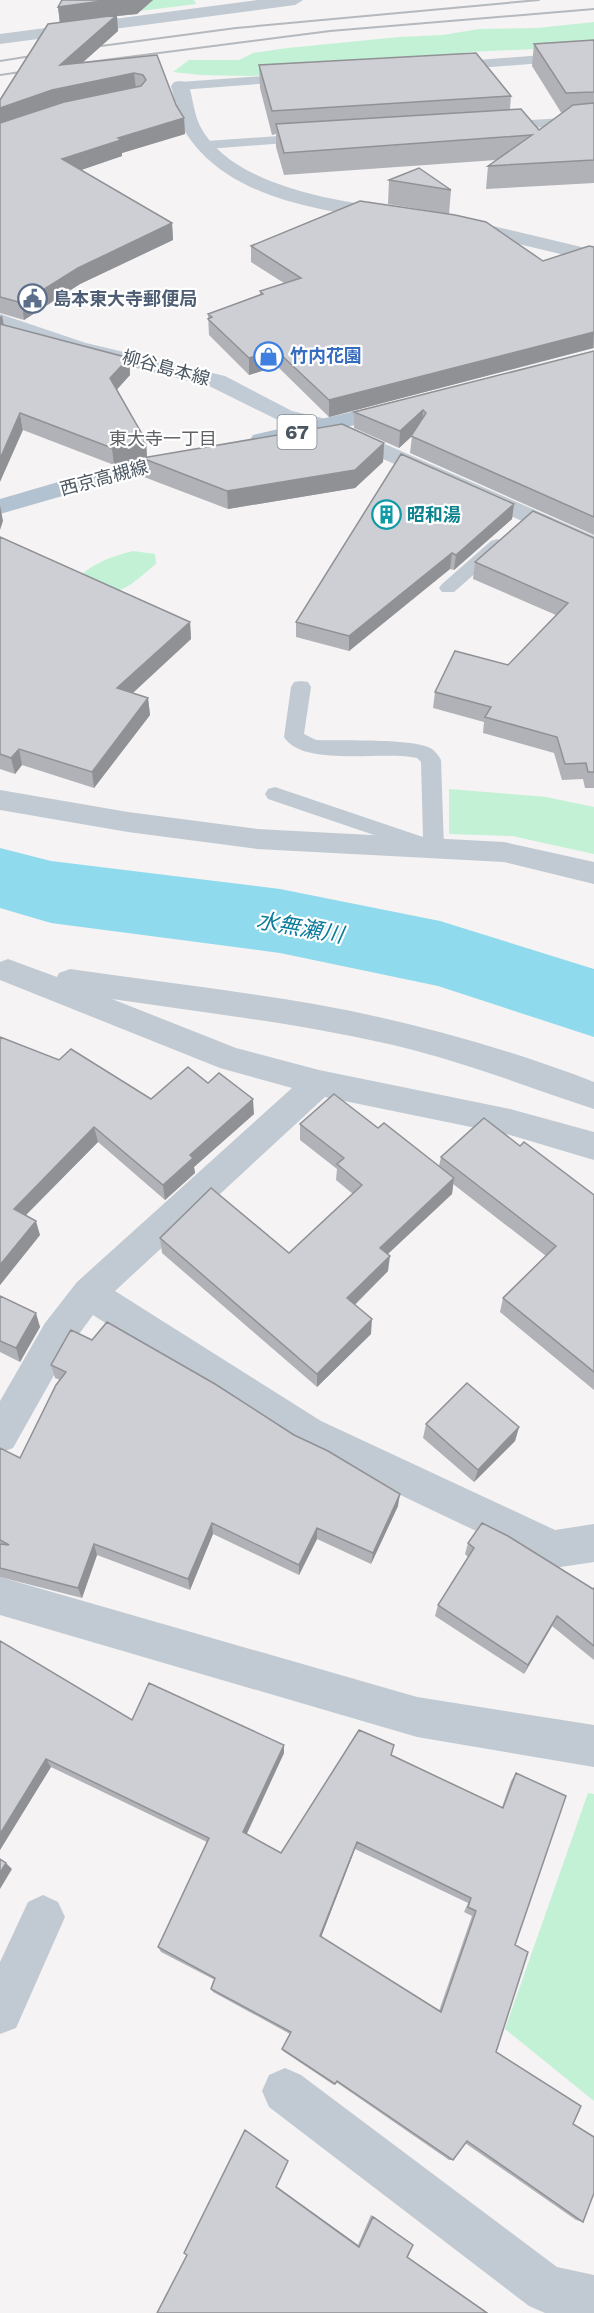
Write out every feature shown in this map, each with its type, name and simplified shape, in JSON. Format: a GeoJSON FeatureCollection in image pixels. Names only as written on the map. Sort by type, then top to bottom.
{"type":"FeatureCollection","features":[{"type":"Feature","properties":{"kind":"main road","name":"柳谷島本線"},"geometry":{"type":"LineString","coordinates":[[2,323],[75,347],[158,365],[220,382],[280,414],[327,426]]}},
{"type":"Feature","properties":{"kind":"main road","name":"67"},"geometry":{"type":"LineString","coordinates":[[239,445],[327,426],[420,402]]}},
{"type":"Feature","properties":{"kind":"main road","name":"西京高槻線"},"geometry":{"type":"LineString","coordinates":[[0,507],[97,478],[206,453]]}},
{"type":"Feature","properties":{"kind":"street"},"geometry":{"type":"LineString","coordinates":[[0,39],[295,0]]}},
{"type":"Feature","properties":{"kind":"street"},"geometry":{"type":"LineString","coordinates":[[180,86],[192,129],[241,174],[272,190],[318,203],[400,215]]}},
{"type":"Feature","properties":{"kind":"street"},"geometry":{"type":"LineString","coordinates":[[444,221],[594,256]]}},
{"type":"Feature","properties":{"kind":"street"},"geometry":{"type":"LineString","coordinates":[[327,426],[594,545]]}},
{"type":"Feature","properties":{"kind":"street"},"geometry":{"type":"LineString","coordinates":[[0,800],[128,822],[257,839],[504,852],[594,873]]}},
{"type":"Feature","properties":{"kind":"street"},"geometry":{"type":"LineString","coordinates":[[4,969],[231,1059],[319,1083],[510,1122],[594,1146]]}},
{"type":"Feature","properties":{"kind":"street"},"geometry":{"type":"LineString","coordinates":[[4,969],[349,1023],[494,1061],[547,1077],[594,1096]]}},
{"type":"Feature","properties":{"kind":"street"},"geometry":{"type":"LineString","coordinates":[[0,1436],[58,1334],[89,1293],[319,1083]]}},
{"type":"Feature","properties":{"kind":"street"},"geometry":{"type":"LineString","coordinates":[[89,1293],[308,1433],[554,1549],[594,1544]]}},
{"type":"Feature","properties":{"kind":"street"},"geometry":{"type":"LineString","coordinates":[[0,1596],[417,1717],[594,1746]]}},
{"type":"Feature","properties":{"kind":"street"},"geometry":{"type":"LineString","coordinates":[[0,2012],[43,1917]]}},
{"type":"Feature","properties":{"kind":"street"},"geometry":{"type":"LineString","coordinates":[[285,2091],[546,2289],[594,2301]]}},
{"type":"Feature","properties":{"kind":"lane"},"geometry":{"type":"LineString","coordinates":[[440,67],[594,55]]}},
{"type":"Feature","properties":{"kind":"lane"},"geometry":{"type":"LineString","coordinates":[[180,86],[310,76]]}},
{"type":"Feature","properties":{"kind":"lane"},"geometry":{"type":"LineString","coordinates":[[488,127],[594,120]]}},
{"type":"Feature","properties":{"kind":"lane"},"geometry":{"type":"LineString","coordinates":[[207,145],[324,137]]}},
{"type":"Feature","properties":{"kind":"lane"},"geometry":{"type":"LineString","coordinates":[[448,588],[531,515]]}},
{"type":"Feature","properties":{"kind":"lane"},"geometry":{"type":"LineString","coordinates":[[275,794],[434,848],[430,760],[424,753],[413,750],[312,747],[294,737],[301,687]]}},
{"type":"Feature","properties":{"kind":"green space"},"geometry":{"type":"Polygon","coordinates":[[[131,0],[194,0],[196,4],[116,14],[131,0]]]}},
{"type":"Feature","properties":{"kind":"green space"},"geometry":{"type":"Polygon","coordinates":[[[594,22],[594,46],[469,52],[417,62],[250,76],[173,72],[189,60],[239,60],[253,53],[288,48],[443,35],[479,29],[537,28],[594,22]]]}},
{"type":"Feature","properties":{"kind":"green space"},"geometry":{"type":"Polygon","coordinates":[[[133,551],[155,554],[156,564],[125,588],[110,591],[72,584],[78,577],[100,563],[133,551]]]}},
{"type":"Feature","properties":{"kind":"green space"},"geometry":{"type":"Polygon","coordinates":[[[449,789],[546,797],[594,807],[594,854],[512,836],[449,834],[449,789]]]}},
{"type":"Feature","properties":{"kind":"green space"},"geometry":{"type":"Polygon","coordinates":[[[588,1793],[594,1794],[594,2101],[505,2029],[588,1793]]]}},
{"type":"Feature","properties":{"kind":"building"},"geometry":{"type":"Polygon","coordinates":[[[62,0],[109,0],[58,7],[62,0]]]}},
{"type":"Feature","properties":{"kind":"building"},"geometry":{"type":"Polygon","coordinates":[[[117,15],[60,65],[157,55],[176,105],[184,118],[118,138],[121,140],[62,159],[172,223],[78,268],[22,303],[0,297],[0,123],[64,102],[141,86],[146,80],[143,75],[134,73],[52,90],[0,108],[0,100],[48,24],[117,15]]]}},
{"type":"Feature","properties":{"kind":"building"},"geometry":{"type":"Polygon","coordinates":[[[594,40],[594,92],[566,93],[534,44],[594,40]]]}},
{"type":"Feature","properties":{"kind":"building"},"geometry":{"type":"Polygon","coordinates":[[[476,53],[511,96],[272,111],[259,65],[476,53]]]}},
{"type":"Feature","properties":{"kind":"building"},"geometry":{"type":"Polygon","coordinates":[[[594,103],[594,160],[488,166],[532,135],[284,153],[276,124],[521,109],[539,130],[573,105],[594,103]]]}},
{"type":"Feature","properties":{"kind":"building"},"geometry":{"type":"Polygon","coordinates":[[[419,168],[451,190],[389,180],[419,168]]]}},
{"type":"Feature","properties":{"kind":"building"},"geometry":{"type":"Polygon","coordinates":[[[360,201],[455,215],[486,222],[543,261],[589,246],[594,247],[594,332],[329,400],[276,350],[249,358],[208,319],[212,317],[208,314],[263,294],[260,291],[301,278],[251,246],[360,201]]]}},
{"type":"Feature","properties":{"kind":"building"},"geometry":{"type":"Polygon","coordinates":[[[0,324],[129,358],[110,378],[146,441],[112,448],[20,413],[0,459],[0,324]]]}},
{"type":"Feature","properties":{"kind":"building"},"geometry":{"type":"Polygon","coordinates":[[[594,351],[594,517],[411,436],[426,413],[423,410],[400,431],[354,412],[594,351]]]}},
{"type":"Feature","properties":{"kind":"building"},"geometry":{"type":"Polygon","coordinates":[[[342,424],[384,443],[355,470],[227,491],[142,458],[342,424]]]}},
{"type":"Feature","properties":{"kind":"building"},"geometry":{"type":"Polygon","coordinates":[[[401,454],[514,504],[456,555],[452,553],[349,636],[296,622],[401,454]]]}},
{"type":"Feature","properties":{"kind":"building"},"geometry":{"type":"Polygon","coordinates":[[[533,511],[594,538],[594,772],[588,772],[586,763],[565,764],[557,737],[485,717],[491,707],[435,692],[455,651],[508,665],[568,603],[475,562],[533,511]]]}},
{"type":"Feature","properties":{"kind":"building"},"geometry":{"type":"Polygon","coordinates":[[[0,537],[190,622],[117,688],[148,698],[92,772],[19,749],[11,758],[0,754],[0,537]]]}},
{"type":"Feature","properties":{"kind":"building"},"geometry":{"type":"Polygon","coordinates":[[[0,1037],[59,1060],[71,1049],[151,1099],[188,1067],[208,1083],[219,1073],[253,1099],[190,1155],[193,1158],[163,1185],[94,1127],[14,1209],[36,1221],[0,1265],[0,1037]]]}},
{"type":"Feature","properties":{"kind":"building"},"geometry":{"type":"Polygon","coordinates":[[[334,1094],[378,1128],[384,1123],[454,1178],[380,1248],[390,1256],[347,1298],[372,1319],[317,1374],[160,1238],[211,1188],[289,1253],[362,1185],[337,1164],[344,1158],[300,1124],[334,1094]]]}},
{"type":"Feature","properties":{"kind":"building"},"geometry":{"type":"Polygon","coordinates":[[[484,1118],[520,1146],[524,1142],[594,1195],[594,1372],[503,1298],[556,1246],[441,1157],[484,1118]]]}},
{"type":"Feature","properties":{"kind":"building"},"geometry":{"type":"Polygon","coordinates":[[[0,1296],[36,1313],[16,1348],[0,1341],[0,1296]]]}},
{"type":"Feature","properties":{"kind":"building"},"geometry":{"type":"Polygon","coordinates":[[[107,1322],[215,1384],[294,1435],[328,1451],[400,1494],[373,1553],[317,1528],[299,1565],[212,1523],[188,1579],[94,1544],[78,1588],[0,1568],[0,1544],[9,1545],[0,1540],[0,1448],[20,1458],[56,1385],[66,1372],[51,1365],[71,1330],[92,1340],[107,1322]]]}},
{"type":"Feature","properties":{"kind":"building"},"geometry":{"type":"Polygon","coordinates":[[[467,1383],[519,1427],[478,1470],[426,1424],[467,1383]]]}},
{"type":"Feature","properties":{"kind":"building"},"geometry":{"type":"Polygon","coordinates":[[[482,1523],[508,1536],[594,1588],[594,1646],[557,1616],[528,1665],[438,1605],[474,1548],[468,1543],[482,1523]]]}},
{"type":"Feature","properties":{"kind":"building"},"geometry":{"type":"Polygon","coordinates":[[[0,1641],[132,1720],[149,1683],[284,1745],[243,1832],[281,1853],[359,1730],[394,1745],[391,1755],[503,1808],[516,1773],[566,1796],[515,1945],[528,1952],[496,2052],[581,2106],[573,2124],[594,2137],[594,2193],[583,2222],[467,2141],[453,2160],[337,2081],[335,2084],[282,2049],[291,2032],[211,1989],[215,1978],[158,1947],[209,1838],[46,1759],[0,1834],[0,1641]],[[357,1842],[320,1936],[441,2012],[476,1911],[468,1907],[471,1898],[357,1842]]]}},
{"type":"Feature","properties":{"kind":"building"},"geometry":{"type":"Polygon","coordinates":[[[0,1859],[6,1863],[0,1873],[0,1859]]]}},
{"type":"Feature","properties":{"kind":"building"},"geometry":{"type":"Polygon","coordinates":[[[245,2130],[288,2161],[276,2187],[359,2247],[373,2217],[413,2245],[407,2257],[487,2313],[157,2313],[187,2255],[184,2253],[245,2130]]]}},
{"type":"Feature","properties":{"kind":"waterway","name":"水無瀬川"},"geometry":{"type":"LineString","coordinates":[[0,878],[51,892],[280,921],[440,954],[594,1003]]}},
{"type":"Feature","properties":{"kind":"railway"},"geometry":{"type":"LineString","coordinates":[[86,48],[236,28],[539,0]]}},
{"type":"Feature","properties":{"kind":"railway"},"geometry":{"type":"LineString","coordinates":[[66,65],[330,31],[594,9]]}},
{"type":"Feature","properties":{"kind":"railway"},"geometry":{"type":"LineString","coordinates":[[0,61],[44,54]]}},
{"type":"Feature","properties":{"kind":"railway"},"geometry":{"type":"LineString","coordinates":[[0,75],[34,70]]}},
{"type":"Feature","properties":{"kind":"place","name":"島本東大寺郵便局"},"geometry":{"type":"Point","coordinates":[32,299]}},
{"type":"Feature","properties":{"kind":"place","name":"竹内花園"},"geometry":{"type":"Point","coordinates":[269,356]}},
{"type":"Feature","properties":{"kind":"place","name":"昭和湯"},"geometry":{"type":"Point","coordinates":[386,515]}},
{"type":"Feature","properties":{"kind":"district","name":"東大寺一丁目"},"geometry":{"type":"Point","coordinates":[163,439]}}]}
